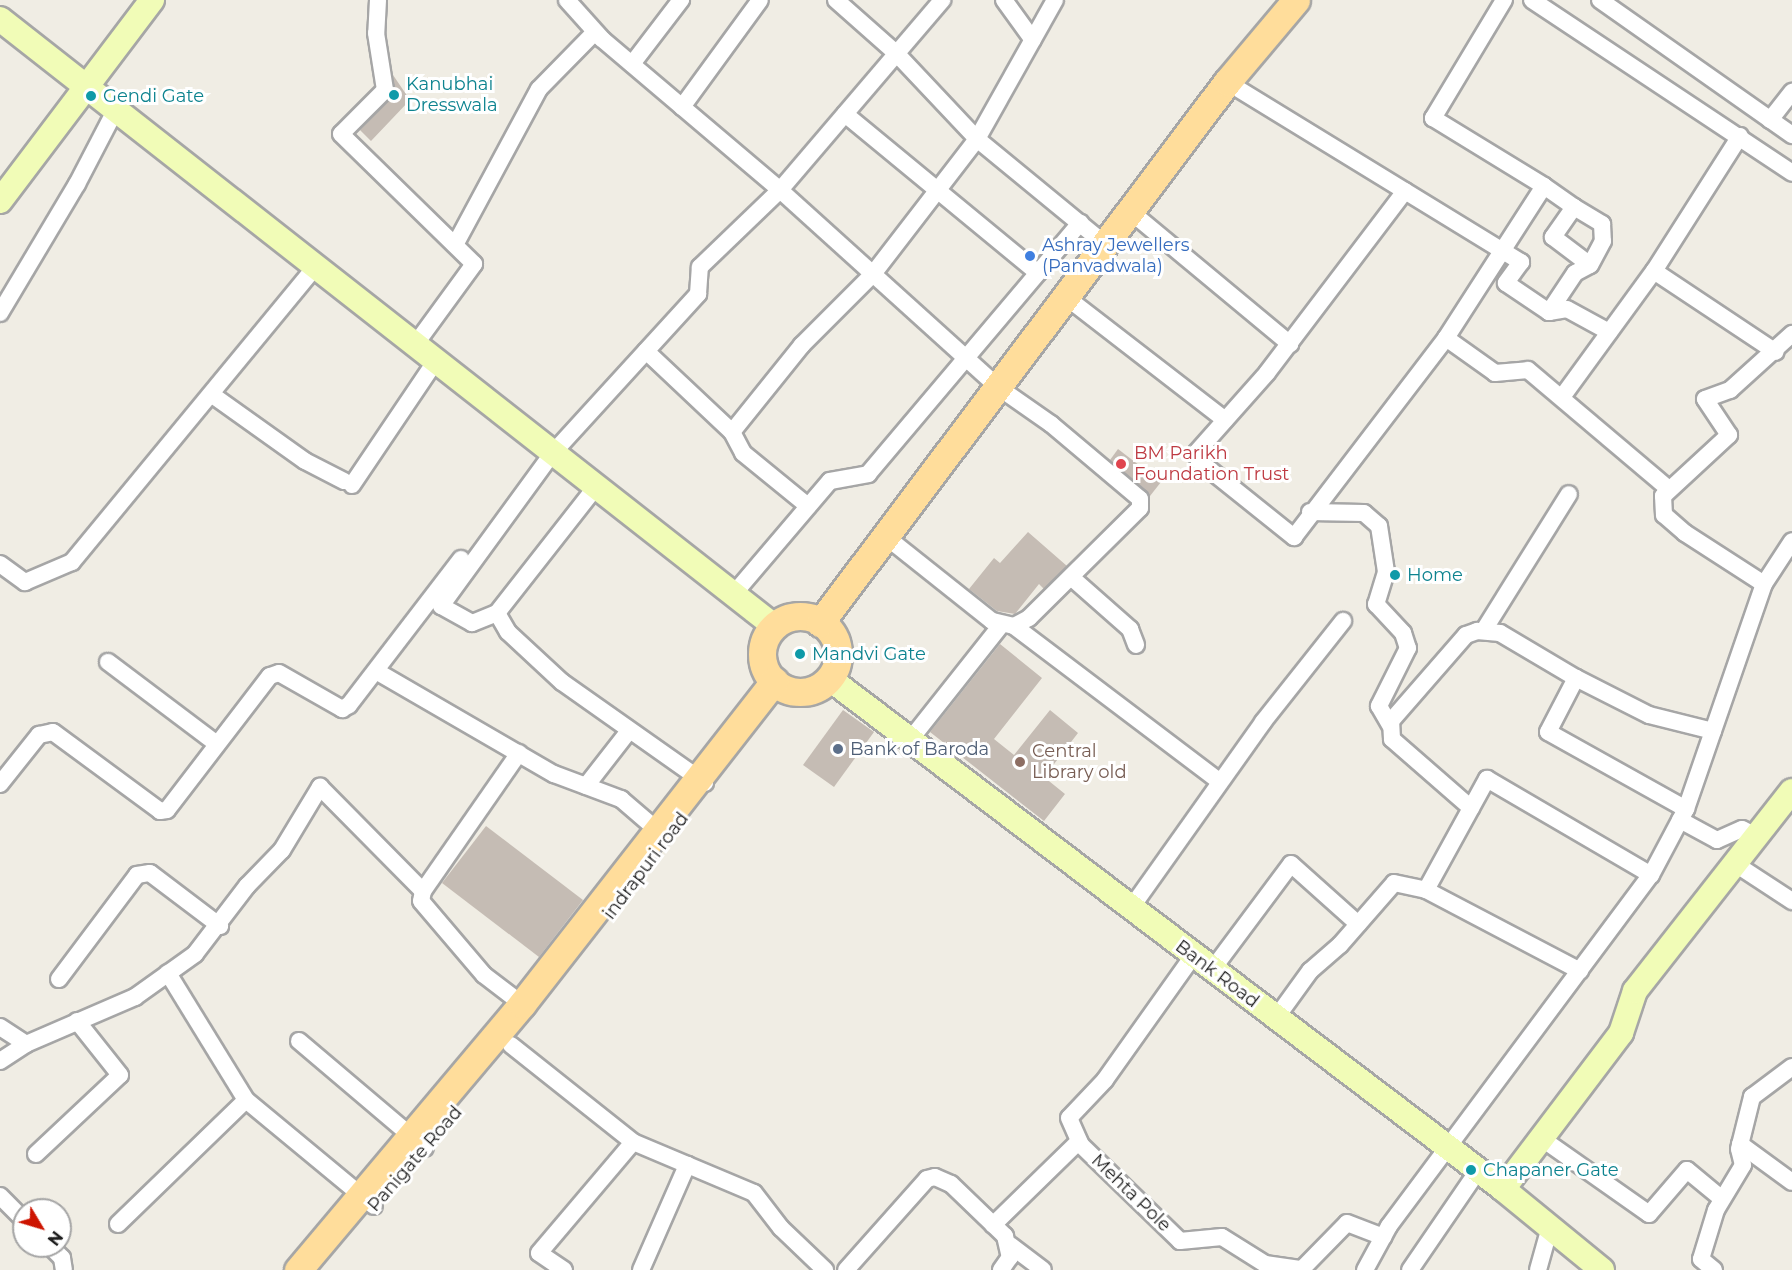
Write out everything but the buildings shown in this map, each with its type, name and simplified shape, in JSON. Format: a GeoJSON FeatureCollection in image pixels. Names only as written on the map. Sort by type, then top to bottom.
{"type":"FeatureCollection","features":[{"type":"Feature","properties":{"kind":"main road"},"geometry":{"type":"LineString","coordinates":[[0,201],[152,0]]}},
{"type":"Feature","properties":{"kind":"main road"},"geometry":{"type":"LineString","coordinates":[[820,623],[1288,4]]}},
{"type":"Feature","properties":{"kind":"main road"},"geometry":{"type":"LineString","coordinates":[[0,18],[732,596],[774,626]]}},
{"type":"Feature","properties":{"kind":"main road"},"geometry":{"type":"LineString","coordinates":[[793,616],[820,623],[833,633],[838,644],[839,657],[830,679],[809,692],[780,685],[761,655],[774,626],[793,616]]}},
{"type":"Feature","properties":{"kind":"main road","name":"Bank Road"},"geometry":{"type":"LineString","coordinates":[[830,679],[1477,1172],[1503,1189],[1602,1270]]}},
{"type":"Feature","properties":{"kind":"main road","name":"indrapuri road"},"geometry":{"type":"LineString","coordinates":[[511,1045],[661,833],[780,685]]}},
{"type":"Feature","properties":{"kind":"main road"},"geometry":{"type":"LineString","coordinates":[[1503,1189],[1621,1033],[1635,991],[1791,794]]}},
{"type":"Feature","properties":{"kind":"main road"},"geometry":{"type":"LineString","coordinates":[[419,1142],[522,1004],[661,833]]}},
{"type":"Feature","properties":{"kind":"main road","name":"Panigate Road"},"geometry":{"type":"LineString","coordinates":[[316,1270],[368,1201],[419,1142],[511,1045]]}},
{"type":"Feature","properties":{"kind":"main road"},"geometry":{"type":"LineString","coordinates":[[298,1270],[368,1201]]}},
{"type":"Feature","properties":{"kind":"street"},"geometry":{"type":"LineString","coordinates":[[378,0],[376,33],[386,90],[341,134],[474,264],[415,345]]}},
{"type":"Feature","properties":{"kind":"street"},"geometry":{"type":"LineString","coordinates":[[632,64],[681,0]]}},
{"type":"Feature","properties":{"kind":"street"},"geometry":{"type":"LineString","coordinates":[[682,107],[760,0]]}},
{"type":"Feature","properties":{"kind":"street"},"geometry":{"type":"LineString","coordinates":[[836,0],[896,53],[977,139],[1106,245]]}},
{"type":"Feature","properties":{"kind":"street"},"geometry":{"type":"LineString","coordinates":[[0,784],[39,735],[53,732],[160,811],[167,810],[270,675],[279,673],[342,709],[376,671],[549,452],[698,294],[700,267],[780,190],[942,0]]}},
{"type":"Feature","properties":{"kind":"street"},"geometry":{"type":"LineString","coordinates":[[1004,0],[1033,40]]}},
{"type":"Feature","properties":{"kind":"street"},"geometry":{"type":"LineString","coordinates":[[732,432],[802,345],[873,274],[977,139],[1055,0]]}},
{"type":"Feature","properties":{"kind":"street"},"geometry":{"type":"LineString","coordinates":[[1504,0],[1433,118],[1602,224],[1603,241],[1590,264],[1575,273],[1549,312]]}},
{"type":"Feature","properties":{"kind":"street"},"geometry":{"type":"LineString","coordinates":[[1532,0],[1740,136],[1792,173]]}},
{"type":"Feature","properties":{"kind":"street"},"geometry":{"type":"LineString","coordinates":[[1600,0],[1792,135]]}},
{"type":"Feature","properties":{"kind":"street"},"geometry":{"type":"LineString","coordinates":[[571,2],[596,32],[780,190],[998,387],[1051,424],[1140,499],[1140,508],[1071,576],[1008,626],[910,740]]}},
{"type":"Feature","properties":{"kind":"street"},"geometry":{"type":"LineString","coordinates":[[455,245],[539,89],[596,32]]}},
{"type":"Feature","properties":{"kind":"street"},"geometry":{"type":"LineString","coordinates":[[1227,82],[1521,262],[1506,283],[1549,312],[1567,309],[1609,332]]}},
{"type":"Feature","properties":{"kind":"street"},"geometry":{"type":"LineString","coordinates":[[1770,120],[1792,92]]}},
{"type":"Feature","properties":{"kind":"street"},"geometry":{"type":"LineString","coordinates":[[0,313],[77,184],[116,109]]}},
{"type":"Feature","properties":{"kind":"street"},"geometry":{"type":"LineString","coordinates":[[845,114],[1038,273]]}},
{"type":"Feature","properties":{"kind":"street"},"geometry":{"type":"LineString","coordinates":[[1562,397],[1654,272],[1740,136]]}},
{"type":"Feature","properties":{"kind":"street"},"geometry":{"type":"LineString","coordinates":[[1405,191],[1290,344],[1196,453],[1199,461],[1294,537],[1310,512],[1446,338],[1544,186]]}},
{"type":"Feature","properties":{"kind":"street"},"geometry":{"type":"LineString","coordinates":[[1574,207],[1553,237],[1590,264]]}},
{"type":"Feature","properties":{"kind":"street"},"geometry":{"type":"LineString","coordinates":[[1131,212],[1290,344]]}},
{"type":"Feature","properties":{"kind":"street"},"geometry":{"type":"LineString","coordinates":[[732,596],[830,481],[868,474],[1080,223]]}},
{"type":"Feature","properties":{"kind":"street"},"geometry":{"type":"LineString","coordinates":[[0,564],[25,582],[72,562],[315,267]]}},
{"type":"Feature","properties":{"kind":"street"},"geometry":{"type":"LineString","coordinates":[[1654,272],[1776,352]]}},
{"type":"Feature","properties":{"kind":"street"},"geometry":{"type":"LineString","coordinates":[[1066,297],[1225,420]]}},
{"type":"Feature","properties":{"kind":"street"},"geometry":{"type":"LineString","coordinates":[[1764,584],[1664,515],[1663,496],[1729,435],[1705,399],[1730,390],[1776,352],[1792,334]]}},
{"type":"Feature","properties":{"kind":"street"},"geometry":{"type":"LineString","coordinates":[[1446,338],[1495,373],[1528,370],[1669,489]]}},
{"type":"Feature","properties":{"kind":"street"},"geometry":{"type":"LineString","coordinates":[[646,351],[732,432],[743,453],[808,506]]}},
{"type":"Feature","properties":{"kind":"street"},"geometry":{"type":"LineString","coordinates":[[211,394],[305,461],[348,483],[435,362]]}},
{"type":"Feature","properties":{"kind":"street"},"geometry":{"type":"LineString","coordinates":[[549,452],[441,606],[472,623],[497,613],[595,488]]}},
{"type":"Feature","properties":{"kind":"street"},"geometry":{"type":"LineString","coordinates":[[1484,630],[1569,494]]}},
{"type":"Feature","properties":{"kind":"street"},"geometry":{"type":"LineString","coordinates":[[1310,512],[1364,513],[1379,526],[1386,572],[1376,604],[1403,633],[1408,648],[1379,706],[1390,724],[1392,739],[1471,808]]}},
{"type":"Feature","properties":{"kind":"street"},"geometry":{"type":"LineString","coordinates":[[885,536],[1220,782]]}},
{"type":"Feature","properties":{"kind":"street"},"geometry":{"type":"LineString","coordinates":[[1365,1270],[1383,1237],[1651,875],[1683,814],[1764,584],[1792,541]]}},
{"type":"Feature","properties":{"kind":"street"},"geometry":{"type":"LineString","coordinates":[[1071,576],[1130,629],[1136,645]]}},
{"type":"Feature","properties":{"kind":"street"},"geometry":{"type":"LineString","coordinates":[[497,613],[508,632],[562,682],[628,732],[702,781]]}},
{"type":"Feature","properties":{"kind":"street"},"geometry":{"type":"LineString","coordinates":[[1131,908],[1220,782],[1343,621]]}},
{"type":"Feature","properties":{"kind":"street"},"geometry":{"type":"LineString","coordinates":[[1390,724],[1466,635],[1484,630],[1500,633],[1576,678],[1649,715],[1713,730]]}},
{"type":"Feature","properties":{"kind":"street"},"geometry":{"type":"LineString","coordinates":[[108,662],[217,744]]}},
{"type":"Feature","properties":{"kind":"street"},"geometry":{"type":"LineString","coordinates":[[376,671],[455,721],[519,753],[554,774],[621,799],[661,833]]}},
{"type":"Feature","properties":{"kind":"street"},"geometry":{"type":"LineString","coordinates":[[1576,678],[1548,732],[1683,814],[1717,840],[1742,829],[1758,837]]}},
{"type":"Feature","properties":{"kind":"street"},"geometry":{"type":"LineString","coordinates":[[586,786],[628,732]]}},
{"type":"Feature","properties":{"kind":"street"},"geometry":{"type":"LineString","coordinates":[[519,753],[423,891],[421,901],[484,975],[522,1004]]}},
{"type":"Feature","properties":{"kind":"street"},"geometry":{"type":"LineString","coordinates":[[1426,890],[1487,779],[1651,875]]}},
{"type":"Feature","properties":{"kind":"street"},"geometry":{"type":"LineString","coordinates":[[0,1060],[26,1044],[135,997],[195,954],[220,926],[247,886],[282,850],[320,788],[423,891]]}},
{"type":"Feature","properties":{"kind":"street"},"geometry":{"type":"LineString","coordinates":[[1202,963],[1291,864],[1358,924]]}},
{"type":"Feature","properties":{"kind":"street"},"geometry":{"type":"LineString","coordinates":[[1737,865],[1792,901]]}},
{"type":"Feature","properties":{"kind":"street"},"geometry":{"type":"LineString","coordinates":[[59,979],[137,875],[150,873],[220,926]]}},
{"type":"Feature","properties":{"kind":"street"},"geometry":{"type":"LineString","coordinates":[[1276,1018],[1310,971],[1358,924],[1394,883],[1426,890],[1580,971]]}},
{"type":"Feature","properties":{"kind":"street","name":"Mehta Pole"},"geometry":{"type":"LineString","coordinates":[[1202,963],[1105,1080],[1070,1118],[1080,1141],[1179,1241],[1222,1237],[1265,1264],[1302,1269],[1347,1223],[1383,1237]]}},
{"type":"Feature","properties":{"kind":"street"},"geometry":{"type":"LineString","coordinates":[[168,974],[246,1100],[368,1201]]}},
{"type":"Feature","properties":{"kind":"street"},"geometry":{"type":"LineString","coordinates":[[36,1154],[120,1076],[77,1021]]}},
{"type":"Feature","properties":{"kind":"street"},"geometry":{"type":"LineString","coordinates":[[0,1027],[26,1044]]}},
{"type":"Feature","properties":{"kind":"street"},"geometry":{"type":"LineString","coordinates":[[299,1041],[419,1142]]}},
{"type":"Feature","properties":{"kind":"street"},"geometry":{"type":"LineString","coordinates":[[511,1045],[633,1142],[754,1193],[781,1228],[825,1270]]}},
{"type":"Feature","properties":{"kind":"street"},"geometry":{"type":"LineString","coordinates":[[1714,1270],[1701,1259],[1722,1199],[1743,1165],[1740,1144],[1752,1097],[1792,1067]]}},
{"type":"Feature","properties":{"kind":"street"},"geometry":{"type":"LineString","coordinates":[[118,1224],[246,1100]]}},
{"type":"Feature","properties":{"kind":"street"},"geometry":{"type":"LineString","coordinates":[[1541,1138],[1649,1214],[1687,1170],[1722,1199]]}},
{"type":"Feature","properties":{"kind":"street"},"geometry":{"type":"LineString","coordinates":[[993,1225],[1080,1141]]}},
{"type":"Feature","properties":{"kind":"street"},"geometry":{"type":"LineString","coordinates":[[564,1270],[539,1253],[633,1142]]}},
{"type":"Feature","properties":{"kind":"street"},"geometry":{"type":"LineString","coordinates":[[1740,1144],[1792,1182]]}},
{"type":"Feature","properties":{"kind":"street"},"geometry":{"type":"LineString","coordinates":[[641,1270],[687,1165]]}},
{"type":"Feature","properties":{"kind":"street"},"geometry":{"type":"LineString","coordinates":[[1410,1270],[1477,1172]]}},
{"type":"Feature","properties":{"kind":"street"},"geometry":{"type":"LineString","coordinates":[[846,1270],[927,1179],[942,1178],[993,1225],[1010,1245],[1043,1270]]}},
{"type":"Feature","properties":{"kind":"street"},"geometry":{"type":"LineString","coordinates":[[0,1196],[12,1208]]}},
{"type":"Feature","properties":{"kind":"street"},"geometry":{"type":"LineString","coordinates":[[1538,1270],[1550,1227]]}},
{"type":"Feature","properties":{"kind":"street"},"geometry":{"type":"LineString","coordinates":[[1000,1270],[1010,1257],[1010,1245]]}},
{"type":"Feature","properties":{"kind":"place","name":"Kanubhai Dresswala"},"geometry":{"type":"Point","coordinates":[394,95]}},
{"type":"Feature","properties":{"kind":"place","name":"Gendi Gate"},"geometry":{"type":"Point","coordinates":[91,96]}},
{"type":"Feature","properties":{"kind":"place","name":"Ashray Jewellers (Panvadwala)"},"geometry":{"type":"Point","coordinates":[1030,256]}},
{"type":"Feature","properties":{"kind":"place","name":"BM Parikh Foundation Trust"},"geometry":{"type":"Point","coordinates":[1121,464]}},
{"type":"Feature","properties":{"kind":"place","name":"Home"},"geometry":{"type":"Point","coordinates":[1395,575]}},
{"type":"Feature","properties":{"kind":"place","name":"Mandvi Gate"},"geometry":{"type":"Point","coordinates":[800,654]}},
{"type":"Feature","properties":{"kind":"place","name":"Bank of Baroda"},"geometry":{"type":"Point","coordinates":[838,749]}},
{"type":"Feature","properties":{"kind":"place","name":"Central Library old"},"geometry":{"type":"Point","coordinates":[1020,762]}},
{"type":"Feature","properties":{"kind":"place","name":"Chapaner Gate"},"geometry":{"type":"Point","coordinates":[1471,1170]}}]}
